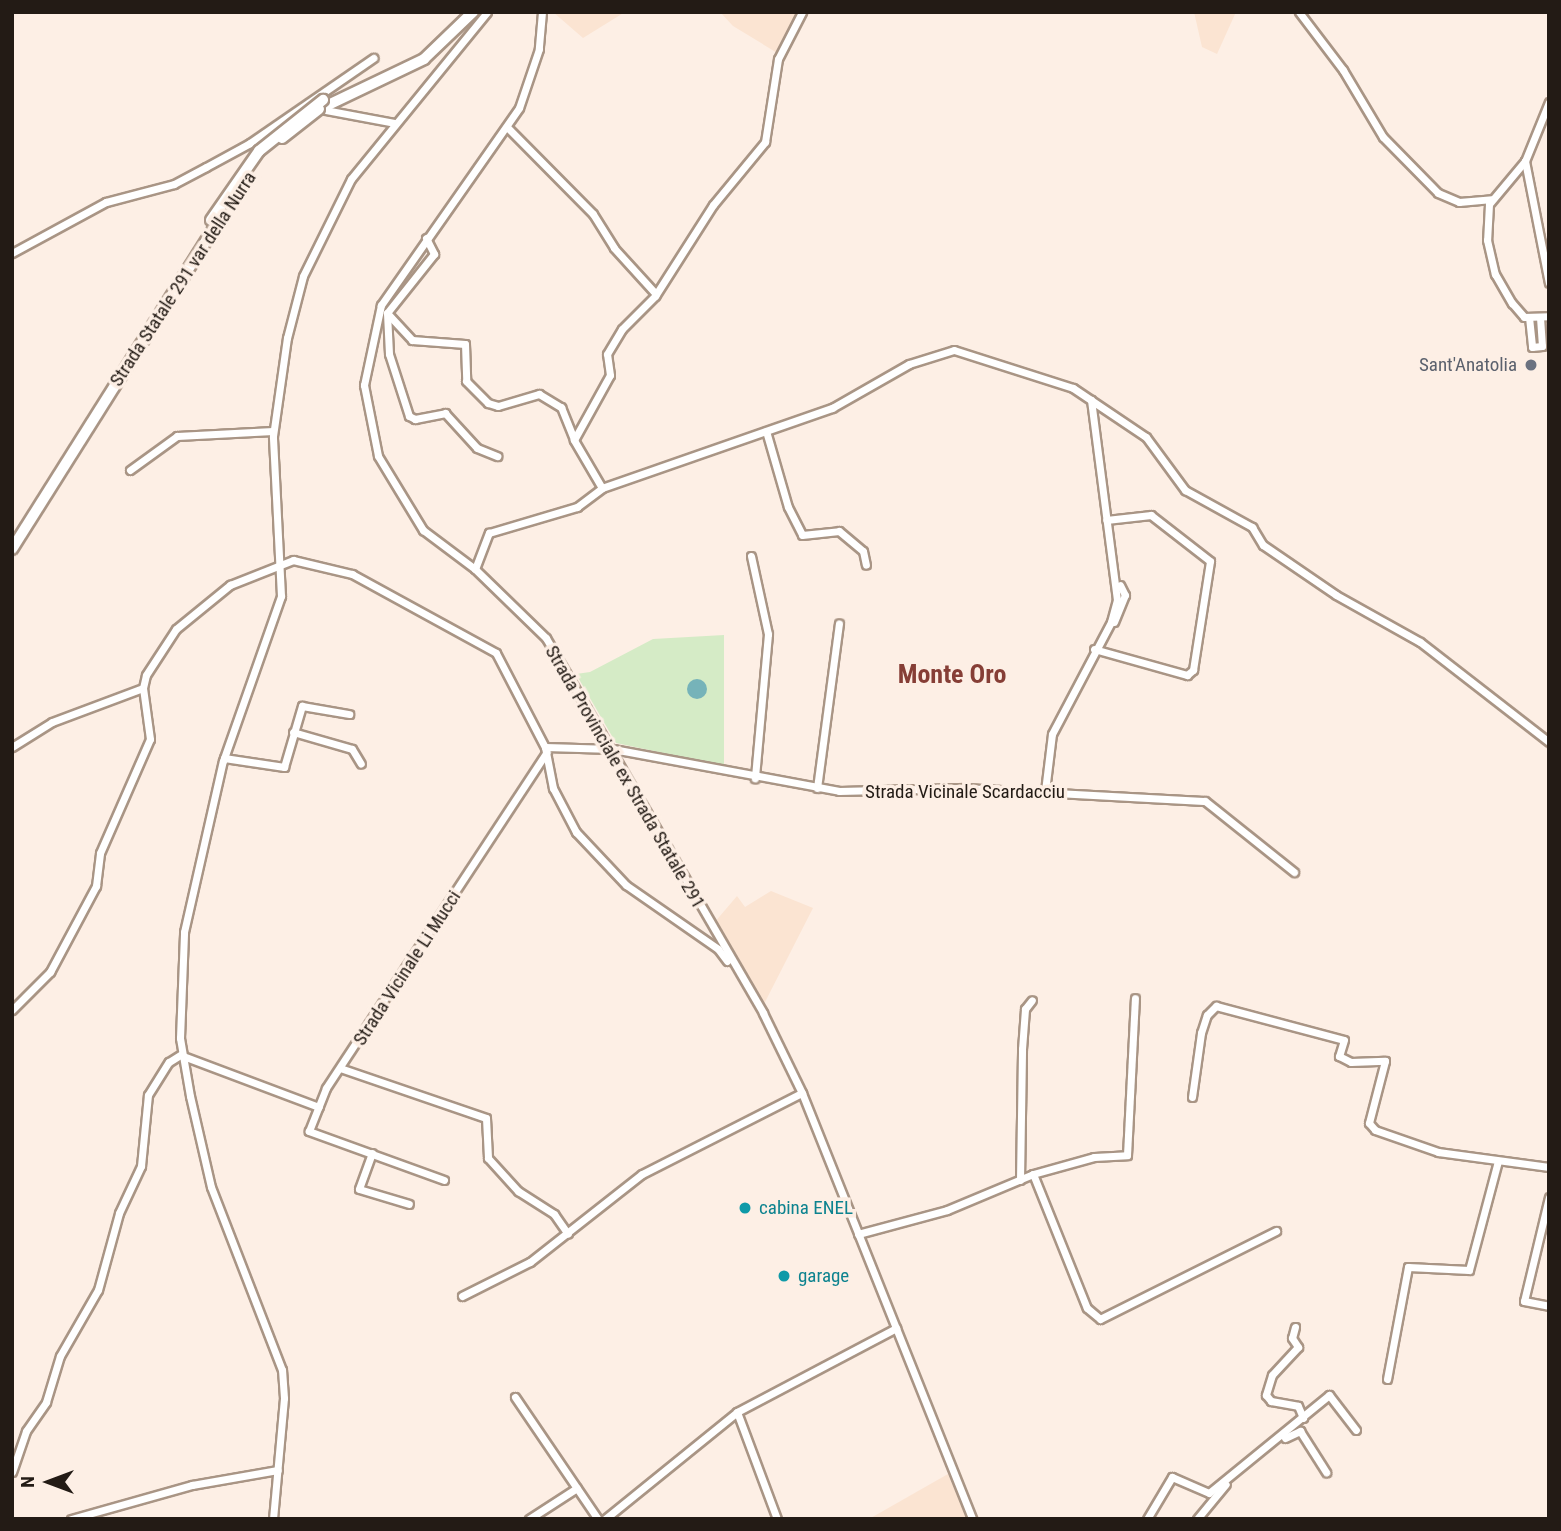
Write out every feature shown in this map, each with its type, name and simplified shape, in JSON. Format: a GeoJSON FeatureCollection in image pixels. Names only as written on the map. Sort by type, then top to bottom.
{"type":"FeatureCollection","features":[{"type":"Feature","properties":{"kind":"highway","name":"Strada Statale 291 var della Nurra"},"geometry":{"type":"LineString","coordinates":[[12,536],[214,222],[271,148],[324,103],[426,49],[463,12]]}},
{"type":"Feature","properties":{"kind":"highway","name":"Strada Statale 291 var della Nurra"},"geometry":{"type":"LineString","coordinates":[[324,103],[424,59],[473,12]]}},
{"type":"Feature","properties":{"kind":"highway","name":"Strada Statale 291 var della Nurra"},"geometry":{"type":"LineString","coordinates":[[12,549],[214,222]]}},
{"type":"Feature","properties":{"kind":"street"},"geometry":{"type":"LineString","coordinates":[[273,1519],[284,1398],[282,1370],[211,1187],[182,1055],[184,932],[224,758],[281,596],[273,431],[287,338],[303,276],[337,201],[395,123],[487,12]]}},
{"type":"Feature","properties":{"kind":"street"},"geometry":{"type":"LineString","coordinates":[[574,440],[610,374],[607,354],[622,329],[656,294],[713,205],[765,142],[778,59],[802,12]]}},
{"type":"Feature","properties":{"kind":"street"},"geometry":{"type":"LineString","coordinates":[[1299,12],[1343,70],[1383,137],[1438,193],[1459,202],[1492,199]]}},
{"type":"Feature","properties":{"kind":"street","name":"Strada Provinciale ex Strada Statale 291"},"geometry":{"type":"LineString","coordinates":[[542,14],[531,78],[507,127],[381,305],[366,366],[367,410],[378,456],[415,520],[475,569],[546,638],[613,749],[748,988],[802,1093],[972,1519]]}},
{"type":"Feature","properties":{"kind":"street"},"geometry":{"type":"LineString","coordinates":[[12,253],[106,202],[185,178],[250,143],[302,104],[373,58]]}},
{"type":"Feature","properties":{"kind":"street"},"geometry":{"type":"LineString","coordinates":[[1529,317],[1532,347],[1542,346],[1544,317],[1529,317],[1511,303],[1495,274],[1487,240],[1492,199],[1525,161],[1549,102]]}},
{"type":"Feature","properties":{"kind":"street"},"geometry":{"type":"LineString","coordinates":[[302,104],[395,123]]}},
{"type":"Feature","properties":{"kind":"street"},"geometry":{"type":"LineString","coordinates":[[507,127],[593,214],[614,248],[656,294]]}},
{"type":"Feature","properties":{"kind":"street"},"geometry":{"type":"LineString","coordinates":[[1525,161],[1549,283]]}},
{"type":"Feature","properties":{"kind":"street"},"geometry":{"type":"LineString","coordinates":[[426,238],[434,254],[387,313],[388,354],[409,416],[415,419],[445,413],[477,448],[497,456]]}},
{"type":"Feature","properties":{"kind":"street"},"geometry":{"type":"LineString","coordinates":[[387,313],[412,340],[465,344],[466,381],[488,402],[498,406],[539,394],[561,407],[574,440],[602,488]]}},
{"type":"Feature","properties":{"kind":"street"},"geometry":{"type":"LineString","coordinates":[[475,569],[489,533],[577,507],[602,488],[832,408],[909,364],[954,350],[1052,379],[1091,400],[1146,437],[1185,490],[1252,527],[1263,545],[1336,595],[1420,642],[1549,742]]}},
{"type":"Feature","properties":{"kind":"street"},"geometry":{"type":"LineString","coordinates":[[1047,791],[1052,734],[1111,622],[1117,582],[1106,520],[1091,400]]}},
{"type":"Feature","properties":{"kind":"street"},"geometry":{"type":"LineString","coordinates":[[130,470],[177,436],[273,431]]}},
{"type":"Feature","properties":{"kind":"street"},"geometry":{"type":"LineString","coordinates":[[766,431],[788,507],[802,536],[839,531],[863,551],[866,565]]}},
{"type":"Feature","properties":{"kind":"street"},"geometry":{"type":"LineString","coordinates":[[1096,650],[1186,675],[1193,670],[1210,561],[1151,514],[1106,520]]}},
{"type":"Feature","properties":{"kind":"street"},"geometry":{"type":"LineString","coordinates":[[751,555],[768,634],[755,778]]}},
{"type":"Feature","properties":{"kind":"street"},"geometry":{"type":"LineString","coordinates":[[12,1010],[50,972],[96,886],[100,853],[150,739],[143,688],[146,675],[176,629],[230,585],[293,560],[312,561],[352,574],[496,653],[546,749],[554,788],[576,832],[626,885],[718,949],[748,988]]}},
{"type":"Feature","properties":{"kind":"street"},"geometry":{"type":"LineString","coordinates":[[817,788],[839,622]]}},
{"type":"Feature","properties":{"kind":"street"},"geometry":{"type":"LineString","coordinates":[[12,747],[52,722],[143,688]]}},
{"type":"Feature","properties":{"kind":"street"},"geometry":{"type":"LineString","coordinates":[[224,758],[284,767],[303,706],[349,714]]}},
{"type":"Feature","properties":{"kind":"street"},"geometry":{"type":"LineString","coordinates":[[293,732],[352,749],[361,764]]}},
{"type":"Feature","properties":{"kind":"street","name":"Strada Vicinale Scardacciu"},"geometry":{"type":"LineString","coordinates":[[546,749],[613,749],[817,788],[1047,791],[1205,801],[1294,872]]}},
{"type":"Feature","properties":{"kind":"street","name":"Strada Vicinale Li Mucci"},"geometry":{"type":"LineString","coordinates":[[444,1180],[309,1131],[340,1069],[546,749]]}},
{"type":"Feature","properties":{"kind":"street"},"geometry":{"type":"LineString","coordinates":[[858,1234],[947,1210],[1033,1174],[1094,1157],[1127,1155],[1135,998]]}},
{"type":"Feature","properties":{"kind":"street"},"geometry":{"type":"LineString","coordinates":[[1020,1180],[1022,1049],[1025,1009],[1032,1000]]}},
{"type":"Feature","properties":{"kind":"street"},"geometry":{"type":"LineString","coordinates":[[1192,1097],[1200,1033],[1207,1015],[1216,1006],[1344,1041],[1339,1056],[1351,1062],[1385,1061],[1369,1123],[1375,1130],[1438,1152],[1549,1167]]}},
{"type":"Feature","properties":{"kind":"street"},"geometry":{"type":"LineString","coordinates":[[12,1472],[26,1431],[46,1402],[60,1356],[98,1290],[119,1213],[141,1166],[148,1095],[169,1062],[182,1055],[319,1107]]}},
{"type":"Feature","properties":{"kind":"street"},"geometry":{"type":"LineString","coordinates":[[340,1069],[486,1118],[488,1158],[518,1191],[554,1214],[568,1234]]}},
{"type":"Feature","properties":{"kind":"street"},"geometry":{"type":"LineString","coordinates":[[462,1296],[530,1262],[642,1174],[802,1093]]}},
{"type":"Feature","properties":{"kind":"street"},"geometry":{"type":"LineString","coordinates":[[372,1153],[359,1189],[410,1203]]}},
{"type":"Feature","properties":{"kind":"street"},"geometry":{"type":"LineString","coordinates":[[1387,1379],[1408,1267],[1469,1270],[1498,1161]]}},
{"type":"Feature","properties":{"kind":"street"},"geometry":{"type":"LineString","coordinates":[[1033,1174],[1087,1308],[1100,1319],[1276,1231]]}},
{"type":"Feature","properties":{"kind":"street"},"geometry":{"type":"LineString","coordinates":[[1549,1197],[1524,1301],[1549,1306]]}},
{"type":"Feature","properties":{"kind":"street"},"geometry":{"type":"LineString","coordinates":[[605,1519],[737,1412],[896,1328]]}},
{"type":"Feature","properties":{"kind":"street"},"geometry":{"type":"LineString","coordinates":[[1295,1328],[1292,1338],[1298,1347],[1272,1375],[1266,1395],[1270,1401],[1298,1406],[1303,1418]]}},
{"type":"Feature","properties":{"kind":"street"},"geometry":{"type":"LineString","coordinates":[[1147,1519],[1172,1477],[1209,1493],[1329,1395],[1356,1430]]}},
{"type":"Feature","properties":{"kind":"street"},"geometry":{"type":"LineString","coordinates":[[515,1397],[598,1519]]}},
{"type":"Feature","properties":{"kind":"street"},"geometry":{"type":"LineString","coordinates":[[737,1412],[778,1519]]}},
{"type":"Feature","properties":{"kind":"street"},"geometry":{"type":"LineString","coordinates":[[1197,1519],[1225,1485],[1295,1431],[1300,1431],[1326,1472]]}},
{"type":"Feature","properties":{"kind":"street"},"geometry":{"type":"LineString","coordinates":[[71,1519],[192,1485],[278,1470]]}},
{"type":"Feature","properties":{"kind":"street"},"geometry":{"type":"LineString","coordinates":[[529,1519],[577,1488]]}},
{"type":"Feature","properties":{"kind":"street"},"geometry":{"type":"LineString","coordinates":[[583,1519],[591,1511]]}},
{"type":"Feature","properties":{"kind":"shaded area"},"geometry":{"type":"Polygon","coordinates":[[[553,12],[625,12],[583,38],[553,12]]]}},
{"type":"Feature","properties":{"kind":"shaded area"},"geometry":{"type":"Polygon","coordinates":[[[720,12],[801,12],[779,54],[733,26],[720,12]]]}},
{"type":"Feature","properties":{"kind":"shaded area"},"geometry":{"type":"Polygon","coordinates":[[[1194,12],[1236,12],[1217,54],[1202,47],[1194,12]]]}},
{"type":"Feature","properties":{"kind":"shaded area"},"geometry":{"type":"Polygon","coordinates":[[[771,891],[813,908],[763,1006],[714,923],[737,896],[745,907],[771,891]]]}},
{"type":"Feature","properties":{"kind":"shaded area"},"geometry":{"type":"Polygon","coordinates":[[[948,1474],[967,1519],[869,1519],[948,1474]]]}},
{"type":"Feature","properties":{"kind":"green space"},"geometry":{"type":"Polygon","coordinates":[[[724,635],[724,766],[616,743],[576,674],[590,672],[653,639],[724,635]]]}},
{"type":"Feature","properties":{"kind":"water"},"geometry":{"type":"Polygon","coordinates":[[[697,679],[704,682],[707,689],[704,696],[697,699],[690,696],[687,689],[690,682],[697,679]]]}},
{"type":"Feature","properties":{"kind":"place","name":"Sant'Anatolia"},"geometry":{"type":"Point","coordinates":[1531,365]}},
{"type":"Feature","properties":{"kind":"place","name":"cabina ENEL"},"geometry":{"type":"Point","coordinates":[745,1208]}},
{"type":"Feature","properties":{"kind":"place","name":"garage"},"geometry":{"type":"Point","coordinates":[784,1276]}},
{"type":"Feature","properties":{"kind":"district","name":"Monte Oro"},"geometry":{"type":"Point","coordinates":[952,675]}}]}
